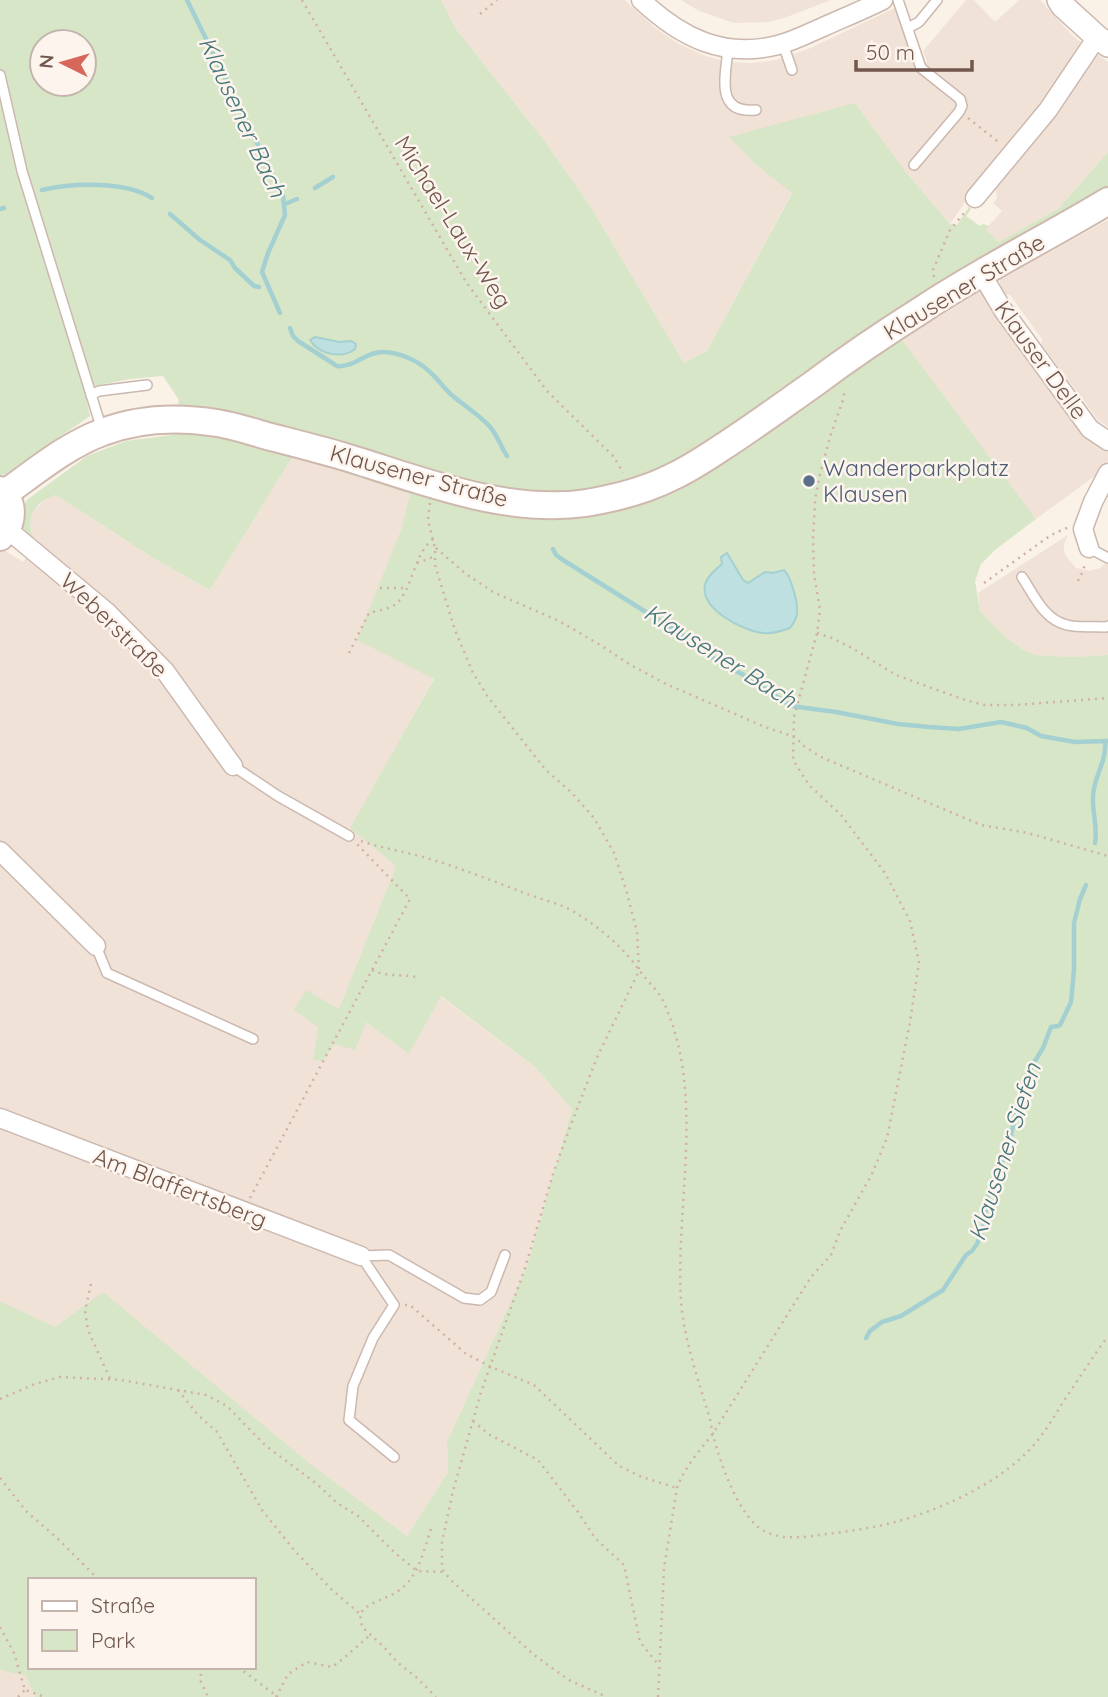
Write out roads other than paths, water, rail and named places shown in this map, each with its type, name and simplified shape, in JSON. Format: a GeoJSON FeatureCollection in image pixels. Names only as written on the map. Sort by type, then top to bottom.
{"type":"FeatureCollection","features":[{"type":"Feature","properties":{"kind":"main road","name":"Klausener Straße"},"geometry":{"type":"LineString","coordinates":[[2,492],[102,432],[166,419],[218,423],[340,455],[433,485],[481,497],[533,504],[584,503],[632,492],[673,477],[693,466],[935,301],[1108,201]]}},
{"type":"Feature","properties":{"kind":"main road"},"geometry":{"type":"LineString","coordinates":[[2,492],[11,511],[11,521],[4,533]]}},
{"type":"Feature","properties":{"kind":"street"},"geometry":{"type":"LineString","coordinates":[[642,0],[677,29],[697,40],[728,48],[761,48],[783,44],[883,0]]}},
{"type":"Feature","properties":{"kind":"street"},"geometry":{"type":"LineString","coordinates":[[975,198],[1103,41],[1059,0]]}},
{"type":"Feature","properties":{"kind":"street","name":"Klauser Delle"},"geometry":{"type":"LineString","coordinates":[[981,273],[1003,310],[1090,429],[1108,442]]}},
{"type":"Feature","properties":{"kind":"street"},"geometry":{"type":"LineString","coordinates":[[1089,548],[1083,529],[1108,473]]}},
{"type":"Feature","properties":{"kind":"street","name":"Weberstraße"},"geometry":{"type":"LineString","coordinates":[[4,533],[108,614],[164,671],[233,766]]}},
{"type":"Feature","properties":{"kind":"street"},"geometry":{"type":"LineString","coordinates":[[0,851],[96,946]]}},
{"type":"Feature","properties":{"kind":"street","name":"Am Blaffertsberg"},"geometry":{"type":"LineString","coordinates":[[0,1118],[360,1256]]}},
{"type":"Feature","properties":{"kind":"lane"},"geometry":{"type":"LineString","coordinates":[[898,0],[921,68],[960,99],[962,106],[914,165]]}},
{"type":"Feature","properties":{"kind":"lane"},"geometry":{"type":"LineString","coordinates":[[908,29],[919,23],[937,0]]}},
{"type":"Feature","properties":{"kind":"lane"},"geometry":{"type":"LineString","coordinates":[[783,44],[792,70]]}},
{"type":"Feature","properties":{"kind":"lane"},"geometry":{"type":"LineString","coordinates":[[728,48],[725,85],[729,102],[743,110],[757,110]]}},
{"type":"Feature","properties":{"kind":"lane"},"geometry":{"type":"LineString","coordinates":[[0,75],[22,171],[102,432]]}},
{"type":"Feature","properties":{"kind":"lane"},"geometry":{"type":"LineString","coordinates":[[91,395],[99,391],[147,385]]}},
{"type":"Feature","properties":{"kind":"lane"},"geometry":{"type":"LineString","coordinates":[[1089,548],[1108,558]]}},
{"type":"Feature","properties":{"kind":"lane"},"geometry":{"type":"LineString","coordinates":[[1022,577],[1043,610],[1057,621],[1068,625],[1108,626]]}},
{"type":"Feature","properties":{"kind":"lane"},"geometry":{"type":"LineString","coordinates":[[233,766],[278,796],[349,835]]}},
{"type":"Feature","properties":{"kind":"lane"},"geometry":{"type":"LineString","coordinates":[[96,946],[107,973],[253,1039]]}},
{"type":"Feature","properties":{"kind":"lane"},"geometry":{"type":"LineString","coordinates":[[360,1256],[389,1255],[464,1298],[480,1300],[491,1292],[505,1255]]}},
{"type":"Feature","properties":{"kind":"lane"},"geometry":{"type":"LineString","coordinates":[[360,1256],[394,1305],[373,1338],[353,1386],[349,1420],[394,1457]]}},
{"type":"Feature","properties":{"kind":"water"},"geometry":{"type":"Polygon","coordinates":[[[315,337],[339,342],[351,341],[356,344],[355,349],[344,354],[331,354],[314,345],[310,340],[315,337]]]}},
{"type":"Feature","properties":{"kind":"water"},"geometry":{"type":"Polygon","coordinates":[[[727,553],[743,580],[748,583],[765,572],[784,570],[787,573],[797,608],[790,628],[763,633],[745,628],[725,617],[709,602],[705,594],[706,582],[722,564],[721,557],[727,553]]]}},
{"type":"Feature","properties":{"kind":"waterway","name":"Klausener Bach"},"geometry":{"type":"LineString","coordinates":[[187,0],[283,196],[285,215],[262,272],[280,313]]}},
{"type":"Feature","properties":{"kind":"waterway"},"geometry":{"type":"LineString","coordinates":[[315,188],[333,177]]}},
{"type":"Feature","properties":{"kind":"waterway","name":"Klauser Delle"},"geometry":{"type":"LineString","coordinates":[[42,190],[68,186],[114,186],[141,192],[152,198]]}},
{"type":"Feature","properties":{"kind":"waterway"},"geometry":{"type":"LineString","coordinates":[[285,204],[297,199]]}},
{"type":"Feature","properties":{"kind":"waterway","name":"Klauser Delle"},"geometry":{"type":"LineString","coordinates":[[0,209],[4,208]]}},
{"type":"Feature","properties":{"kind":"waterway","name":"Klauser Delle"},"geometry":{"type":"LineString","coordinates":[[170,214],[200,240],[230,260],[254,286],[259,287]]}},
{"type":"Feature","properties":{"kind":"waterway","name":"Klausener Bach"},"geometry":{"type":"LineString","coordinates":[[290,328],[298,341],[337,366],[349,365],[370,354],[382,352],[402,355],[415,361],[487,424],[507,456]]}},
{"type":"Feature","properties":{"kind":"waterway","name":"Klausener Bach"},"geometry":{"type":"LineString","coordinates":[[553,549],[563,560],[697,644],[719,663],[742,674],[791,706],[929,727],[959,729],[1001,722],[1027,728],[1041,736],[1075,742],[1108,741]]}},
{"type":"Feature","properties":{"kind":"waterway","name":"Klausener Siefen"},"geometry":{"type":"LineString","coordinates":[[1095,843],[1094,790],[1104,756],[1105,741]]}},
{"type":"Feature","properties":{"kind":"waterway","name":"Klausener Siefen"},"geometry":{"type":"LineString","coordinates":[[866,1338],[870,1331],[882,1322],[901,1316],[943,1290],[966,1255],[977,1244],[985,1222],[983,1216],[988,1197],[1010,1143],[1024,1079],[1043,1048],[1051,1027],[1060,1025],[1071,1002],[1074,923],[1086,885]]}},
{"type":"Feature","properties":{"kind":"place","name":"Wanderparkplatz Klausen"},"geometry":{"type":"Point","coordinates":[809,481]}}]}
